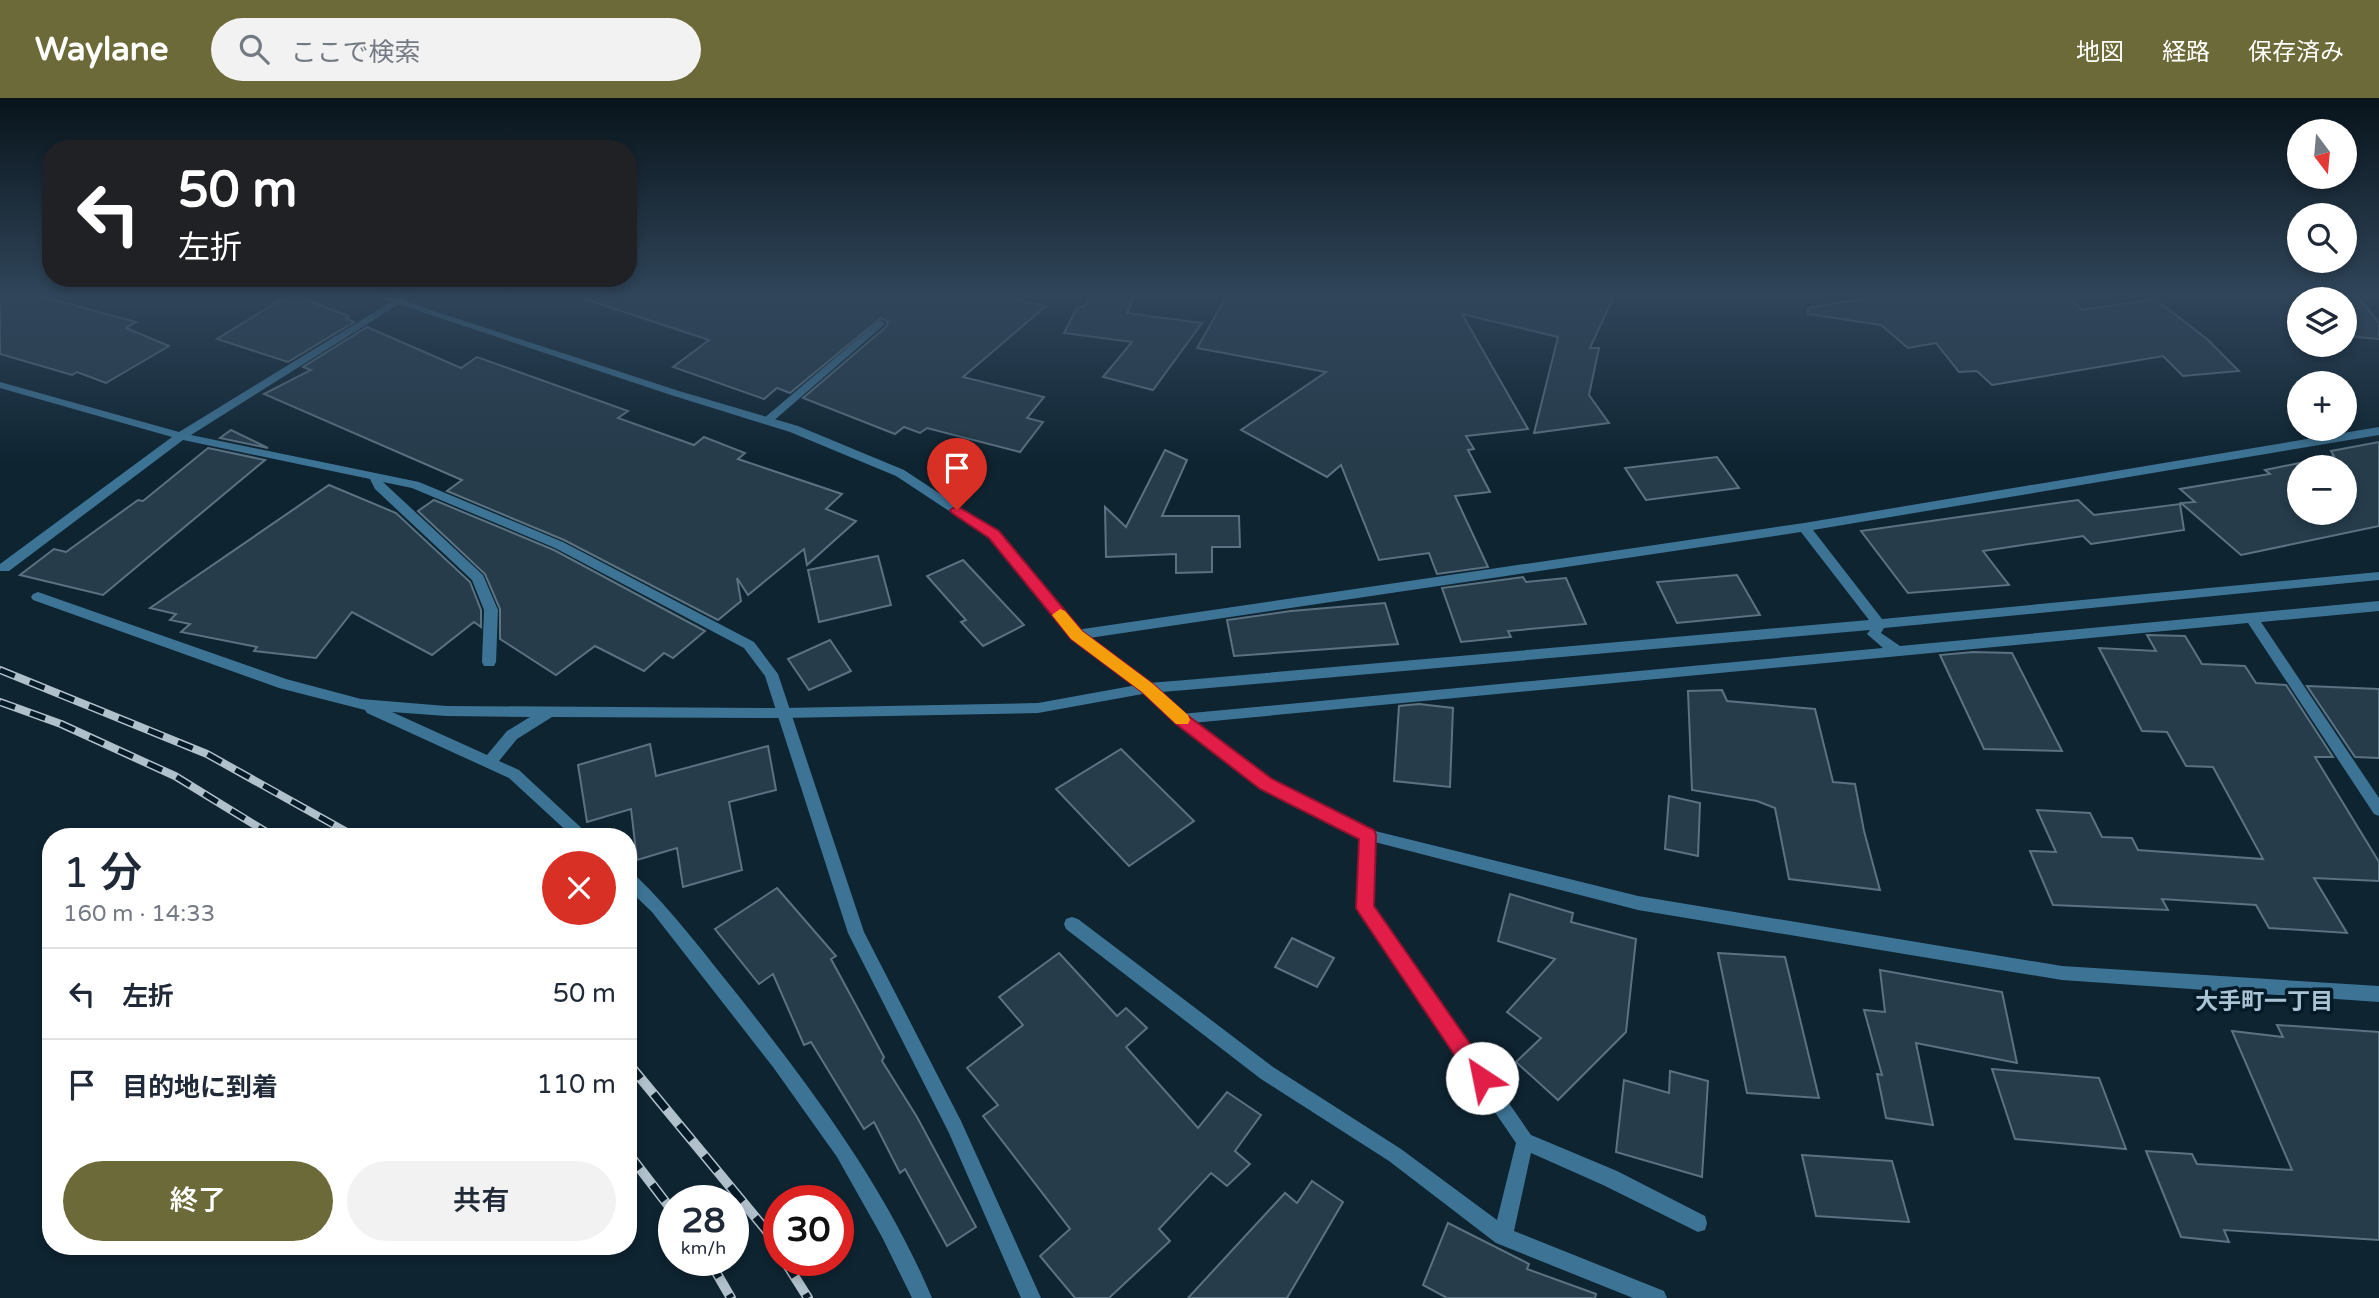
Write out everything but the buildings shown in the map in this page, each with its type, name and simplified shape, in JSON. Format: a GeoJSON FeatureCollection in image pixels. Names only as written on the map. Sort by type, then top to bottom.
{"type":"FeatureCollection","features":[{"type":"Feature","properties":{"kind":"street"},"geometry":{"type":"LineString","coordinates":[[4,568],[181,436],[321,350]]}},
{"type":"Feature","properties":{"kind":"street"},"geometry":{"type":"LineString","coordinates":[[544,350],[767,421],[844,448],[900,473],[994,535],[1076,635],[1148,688],[1181,719],[1266,784],[1368,835],[1638,903],[2062,973],[2379,994]]}},
{"type":"Feature","properties":{"kind":"street"},"geometry":{"type":"LineString","coordinates":[[767,421],[849,350]]}},
{"type":"Feature","properties":{"kind":"street"},"geometry":{"type":"LineString","coordinates":[[0,386],[181,436],[415,485],[559,545],[748,645],[771,674],[856,933],[955,1127],[1031,1298]]}},
{"type":"Feature","properties":{"kind":"street"},"geometry":{"type":"LineString","coordinates":[[1076,635],[1804,527],[2379,430]]}},
{"type":"Feature","properties":{"kind":"street"},"geometry":{"type":"LineString","coordinates":[[374,477],[379,486],[478,578],[491,610],[489,662]]}},
{"type":"Feature","properties":{"kind":"street"},"geometry":{"type":"LineString","coordinates":[[1804,527],[1879,624]]}},
{"type":"Feature","properties":{"kind":"street"},"geometry":{"type":"LineString","coordinates":[[38,597],[284,684],[361,704],[446,711],[783,713],[1038,708],[1148,688],[1879,624],[2379,576]]}},
{"type":"Feature","properties":{"kind":"street"},"geometry":{"type":"LineString","coordinates":[[1181,719],[2379,606]]}},
{"type":"Feature","properties":{"kind":"street"},"geometry":{"type":"LineString","coordinates":[[2252,618],[2379,810]]}},
{"type":"Feature","properties":{"kind":"street"},"geometry":{"type":"LineString","coordinates":[[1879,624],[1874,634],[1898,652]]}},
{"type":"Feature","properties":{"kind":"street"},"geometry":{"type":"LineString","coordinates":[[361,704],[514,774],[573,828]]}},
{"type":"Feature","properties":{"kind":"street"},"geometry":{"type":"LineString","coordinates":[[489,763],[512,736],[551,712]]}},
{"type":"Feature","properties":{"kind":"street"},"geometry":{"type":"LineString","coordinates":[[1368,835],[1365,908],[1525,1142],[1610,1178],[1698,1223]]}},
{"type":"Feature","properties":{"kind":"street"},"geometry":{"type":"LineString","coordinates":[[637,888],[667,918],[779,1060],[843,1151],[889,1230],[922,1298]]}},
{"type":"Feature","properties":{"kind":"street"},"geometry":{"type":"LineString","coordinates":[[1072,924],[1267,1073],[1395,1155],[1503,1237],[1657,1298]]}},
{"type":"Feature","properties":{"kind":"street"},"geometry":{"type":"LineString","coordinates":[[1503,1237],[1525,1142]]}},
{"type":"Feature","properties":{"kind":"railway"},"geometry":{"type":"LineString","coordinates":[[0,670],[207,754],[340,828]]}},
{"type":"Feature","properties":{"kind":"railway"},"geometry":{"type":"LineString","coordinates":[[0,702],[61,724],[175,776],[260,828]]}},
{"type":"Feature","properties":{"kind":"railway"},"geometry":{"type":"LineString","coordinates":[[637,1074],[763,1226]]}},
{"type":"Feature","properties":{"kind":"railway"},"geometry":{"type":"LineString","coordinates":[[637,1165],[658,1192]]}},
{"type":"Feature","properties":{"kind":"railway"},"geometry":{"type":"LineString","coordinates":[[718,1276],[731,1298]]}},
{"type":"Feature","properties":{"kind":"railway"},"geometry":{"type":"LineString","coordinates":[[794,1276],[808,1298]]}},
{"type":"Feature","properties":{"kind":"slow traffic"},"geometry":{"type":"LineString","coordinates":[[1060,615],[1076,635],[1148,688],[1182,720]]}},
{"type":"Feature","properties":{"kind":"district","name":"大手町一丁目"},"geometry":{"type":"Point","coordinates":[2264,1002]}},
{"type":"Feature","properties":{"kind":"route"},"geometry":{"type":"LineString","coordinates":[[957,510],[994,535],[1076,635],[1148,688],[1181,719],[1266,784],[1368,835],[1365,908],[1482,1078]]}}]}
